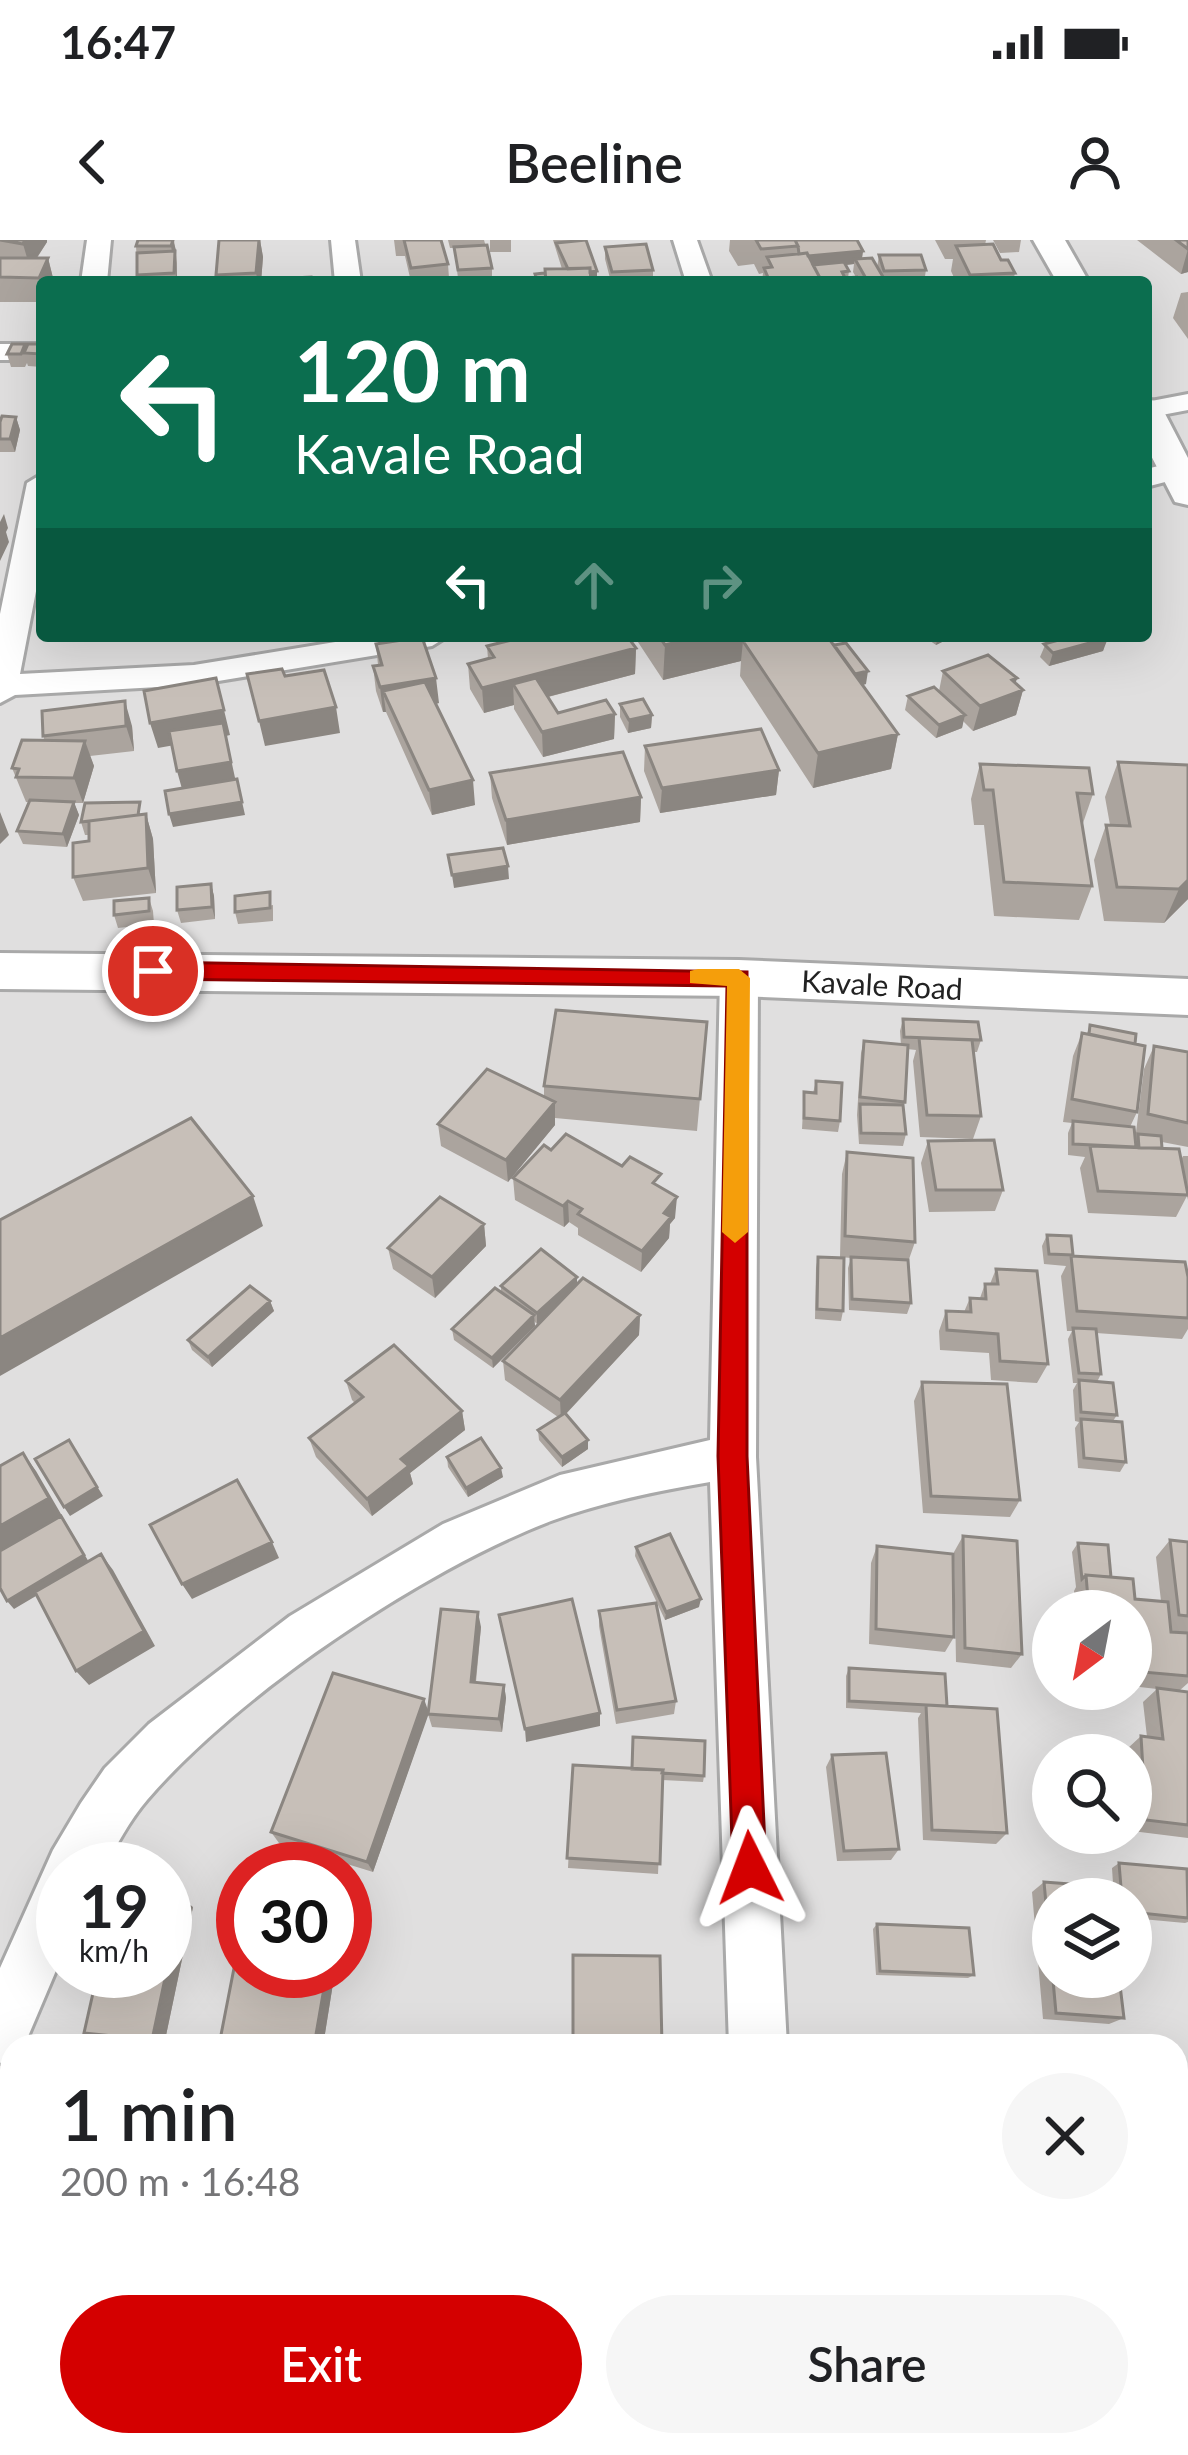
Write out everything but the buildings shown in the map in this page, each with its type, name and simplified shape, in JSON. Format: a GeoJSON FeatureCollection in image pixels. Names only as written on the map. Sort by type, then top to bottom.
{"type":"FeatureCollection","features":[{"type":"Feature","properties":{"kind":"street"},"geometry":{"type":"LineString","coordinates":[[95,276],[99,240]]}},
{"type":"Feature","properties":{"kind":"street"},"geometry":{"type":"LineString","coordinates":[[343,240],[346,276]]}},
{"type":"Feature","properties":{"kind":"street"},"geometry":{"type":"LineString","coordinates":[[685,240],[697,276]]}},
{"type":"Feature","properties":{"kind":"street"},"geometry":{"type":"LineString","coordinates":[[1049,240],[1070,276]]}},
{"type":"Feature","properties":{"kind":"street"},"geometry":{"type":"LineString","coordinates":[[0,352],[36,352]]}},
{"type":"Feature","properties":{"kind":"street"},"geometry":{"type":"LineString","coordinates":[[1152,409],[1188,402]]}},
{"type":"Feature","properties":{"kind":"street"},"geometry":{"type":"LineString","coordinates":[[1152,427],[1171,481]]}},
{"type":"Feature","properties":{"kind":"street"},"geometry":{"type":"LineString","coordinates":[[36,500],[9,579],[2,689],[194,675],[379,642]]}},
{"type":"Feature","properties":{"kind":"street","name":"Kavale Road"},"geometry":{"type":"LineString","coordinates":[[0,971],[739,978],[1188,998]]}},
{"type":"Feature","properties":{"kind":"street"},"geometry":{"type":"LineString","coordinates":[[739,978],[733,1456],[757,2034]]}},
{"type":"Feature","properties":{"kind":"street"},"geometry":{"type":"LineString","coordinates":[[89,1842],[129,1780],[216,1700],[378,1590],[504,1518],[626,1475],[733,1456]]}},
{"type":"Feature","properties":{"kind":"street"},"geometry":{"type":"LineString","coordinates":[[0,2034],[36,1951]]}},
{"type":"Feature","properties":{"kind":"shaded area"},"geometry":{"type":"Polygon","coordinates":[[[0,240],[1188,240],[1188,2034],[0,2034],[0,240]]]}},
{"type":"Feature","properties":{"kind":"slow traffic"},"geometry":{"type":"LineString","coordinates":[[698,977],[739,978],[735,1232]]}},
{"type":"Feature","properties":{"kind":"route"},"geometry":{"type":"LineString","coordinates":[[153,971],[739,978],[733,1456],[750,1868]]}}]}
